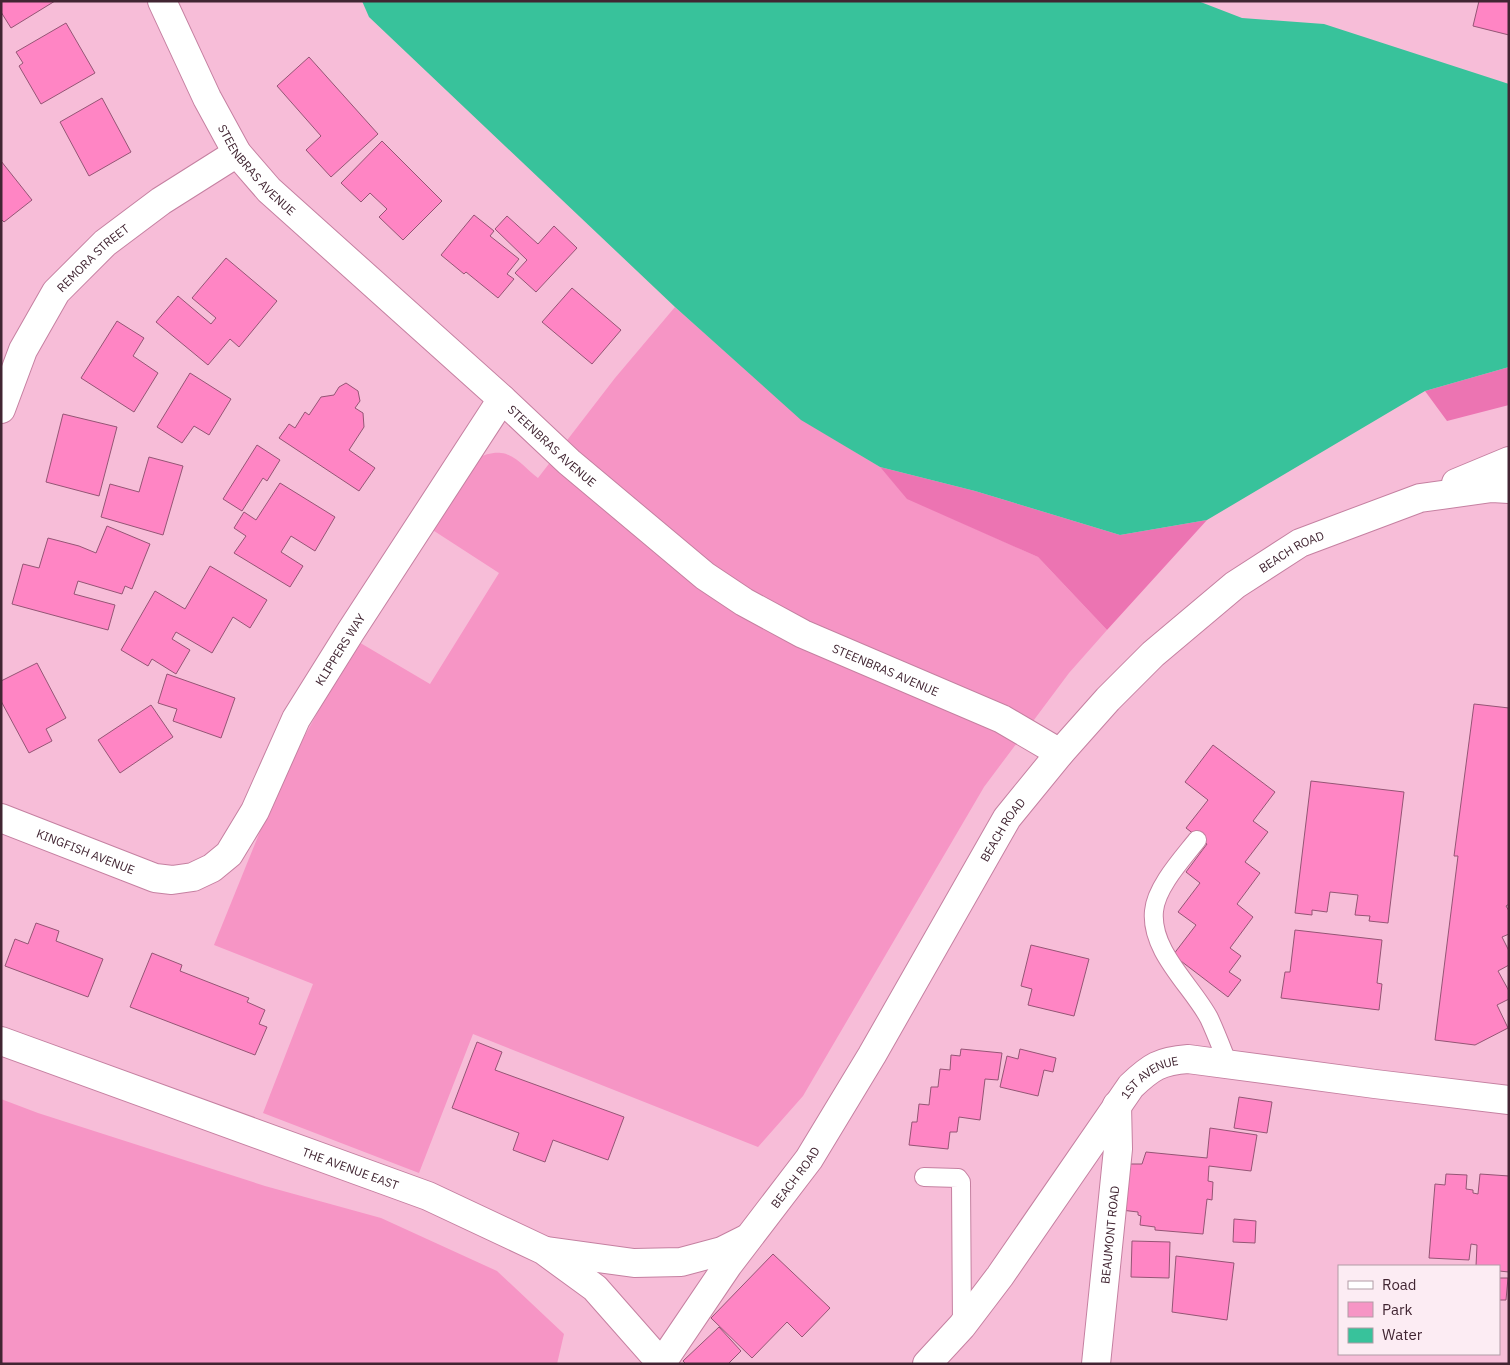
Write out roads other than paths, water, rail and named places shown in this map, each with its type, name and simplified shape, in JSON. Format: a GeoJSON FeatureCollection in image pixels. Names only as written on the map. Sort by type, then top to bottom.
{"type":"FeatureCollection","features":[{"type":"Feature","properties":{"kind":"street","name":"STEENBRAS AVENUE"},"geometry":{"type":"LineString","coordinates":[[162,1],[207,98],[237,153],[269,190],[502,399],[569,462],[652,533],[705,576],[744,602],[803,634],[1002,719],[1060,753]]}},
{"type":"Feature","properties":{"kind":"street","name":"REMORA STREET"},"geometry":{"type":"LineString","coordinates":[[1,409],[23,350],[56,292],[105,243],[161,201],[237,153]]}},
{"type":"Feature","properties":{"kind":"street","name":"KLIPPERS WAY"},"geometry":{"type":"LineString","coordinates":[[172,880],[193,877],[212,868],[229,854],[255,810],[296,718],[351,630],[502,399]]}},
{"type":"Feature","properties":{"kind":"street"},"geometry":{"type":"LineString","coordinates":[[1420,498],[1509,461]]}},
{"type":"Feature","properties":{"kind":"street","name":"BEACH ROAD"},"geometry":{"type":"LineString","coordinates":[[661,1363],[728,1265],[809,1159],[872,1055],[1007,818],[1060,753],[1108,699],[1153,654],[1235,585],[1300,543],[1420,498],[1492,488],[1509,490]]}},
{"type":"Feature","properties":{"kind":"street","name":"KINGFISH AVENUE"},"geometry":{"type":"LineString","coordinates":[[1,818],[155,878],[172,880]]}},
{"type":"Feature","properties":{"kind":"street","name":"THE AVENUE EAST"},"geometry":{"type":"LineString","coordinates":[[1,1041],[428,1196],[543,1250],[595,1288],[661,1363]]}},
{"type":"Feature","properties":{"kind":"street","name":"1ST AVENUE"},"geometry":{"type":"LineString","coordinates":[[927,1364],[962,1326],[1000,1276],[1131,1086],[1158,1064],[1188,1059],[1509,1100]]}},
{"type":"Feature","properties":{"kind":"street","name":"BEAUMONT ROAD"},"geometry":{"type":"LineString","coordinates":[[1096,1364],[1118,1149],[1117,1106]]}},
{"type":"Feature","properties":{"kind":"street"},"geometry":{"type":"LineString","coordinates":[[543,1250],[634,1263],[680,1262],[722,1251],[750,1237]]}},
{"type":"Feature","properties":{"kind":"lane"},"geometry":{"type":"LineString","coordinates":[[1197,840],[1162,887],[1154,910],[1154,923],[1168,960],[1208,1017],[1228,1064]]}},
{"type":"Feature","properties":{"kind":"lane"},"geometry":{"type":"LineString","coordinates":[[924,1177],[958,1178],[961,1182],[962,1326]]}},
{"type":"Feature","properties":{"kind":"water"},"geometry":{"type":"Polygon","coordinates":[[[362,1],[1198,1],[1242,18],[1324,24],[1509,84],[1509,367],[1425,391],[1207,520],[1120,535],[975,491],[880,467],[801,420],[675,307],[369,17],[362,1]]]}}]}
